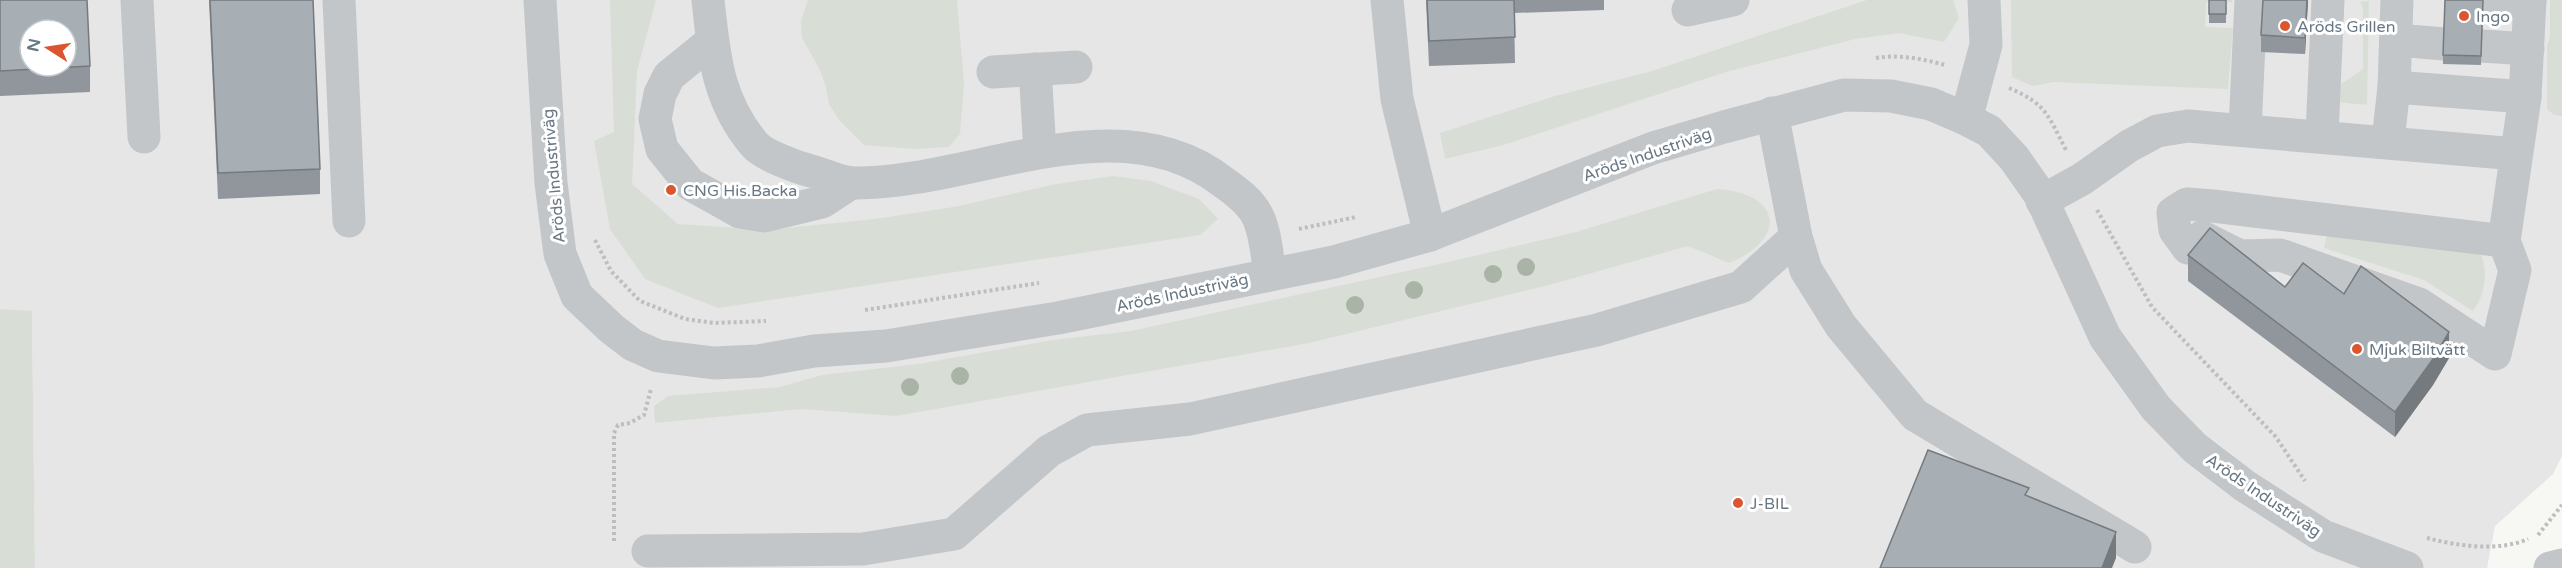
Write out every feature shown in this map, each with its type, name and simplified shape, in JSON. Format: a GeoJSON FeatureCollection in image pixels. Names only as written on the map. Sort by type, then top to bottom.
{"type":"FeatureCollection","features":[{"type":"Feature","properties":{"kind":"street"},"geometry":{"type":"LineString","coordinates":[[137,0],[144,137]]}},
{"type":"Feature","properties":{"kind":"street"},"geometry":{"type":"LineString","coordinates":[[339,0],[349,221]]}},
{"type":"Feature","properties":{"kind":"street","name":"Aröds Industriväg"},"geometry":{"type":"LineString","coordinates":[[540,0],[551,183],[560,254],[577,296],[626,340],[658,356],[714,363],[758,361],[814,351],[886,346],[1058,318],[1334,262],[1430,236],[1653,148],[1772,113],[1844,95],[1891,96],[1931,104],[1989,130],[2014,158],[2042,201],[2105,338],[2156,408],[2195,448],[2245,486],[2324,536],[2407,568]]}},
{"type":"Feature","properties":{"kind":"street"},"geometry":{"type":"LineString","coordinates":[[708,0],[712,41],[725,99],[755,146],[795,167],[851,183],[906,180],[1040,152],[1101,145],[1131,146],[1164,153],[1204,167],[1240,195],[1258,216],[1270,274]]}},
{"type":"Feature","properties":{"kind":"street"},"geometry":{"type":"LineString","coordinates":[[1387,0],[1397,99],[1430,236]]}},
{"type":"Feature","properties":{"kind":"street"},"geometry":{"type":"LineString","coordinates":[[1688,10],[1733,0]]}},
{"type":"Feature","properties":{"kind":"street"},"geometry":{"type":"LineString","coordinates":[[1966,119],[1986,45],[1984,0]]}},
{"type":"Feature","properties":{"kind":"street"},"geometry":{"type":"LineString","coordinates":[[2245,130],[2251,0]]}},
{"type":"Feature","properties":{"kind":"street"},"geometry":{"type":"LineString","coordinates":[[2322,135],[2328,0]]}},
{"type":"Feature","properties":{"kind":"street"},"geometry":{"type":"LineString","coordinates":[[2388,141],[2394,87],[2397,0]]}},
{"type":"Feature","properties":{"kind":"street"},"geometry":{"type":"LineString","coordinates":[[2492,0],[2530,1],[2525,97],[2504,241],[2515,270],[2494,354],[2419,304],[2280,255],[2240,256],[2202,237],[2188,248],[2175,230],[2173,213],[2187,204],[2504,241]]}},
{"type":"Feature","properties":{"kind":"street"},"geometry":{"type":"LineString","coordinates":[[2396,40],[2445,44]]}},
{"type":"Feature","properties":{"kind":"street"},"geometry":{"type":"LineString","coordinates":[[712,41],[669,76],[660,94],[655,119],[662,149],[690,184],[740,212],[764,216],[822,202],[851,183]]}},
{"type":"Feature","properties":{"kind":"street"},"geometry":{"type":"LineString","coordinates":[[2482,46],[2528,50]]}},
{"type":"Feature","properties":{"kind":"street"},"geometry":{"type":"LineString","coordinates":[[993,72],[1076,67]]}},
{"type":"Feature","properties":{"kind":"street"},"geometry":{"type":"LineString","coordinates":[[1035,69],[1040,152]]}},
{"type":"Feature","properties":{"kind":"street"},"geometry":{"type":"LineString","coordinates":[[2394,87],[2525,97]]}},
{"type":"Feature","properties":{"kind":"street"},"geometry":{"type":"LineString","coordinates":[[1772,113],[1796,237],[1806,270],[1841,326],[1915,415],[2135,546]]}},
{"type":"Feature","properties":{"kind":"street"},"geometry":{"type":"LineString","coordinates":[[2042,201],[2082,179],[2129,146],[2157,131],[2188,126],[2322,135],[2516,154]]}},
{"type":"Feature","properties":{"kind":"street"},"geometry":{"type":"LineString","coordinates":[[2280,255],[2283,214]]}},
{"type":"Feature","properties":{"kind":"street"},"geometry":{"type":"LineString","coordinates":[[648,551],[863,549],[954,534],[1049,451],[1087,430],[1190,419],[1597,330],[1741,287],[1796,237]]}},
{"type":"Feature","properties":{"kind":"street"},"geometry":{"type":"LineString","coordinates":[[2550,568],[2562,565]]}},
{"type":"Feature","properties":{"kind":"path"},"geometry":{"type":"LineString","coordinates":[[1868,60],[1888,56],[1919,58],[1978,76],[2038,103],[2053,121],[2107,230],[2152,307],[2276,437],[2311,490]]}},
{"type":"Feature","properties":{"kind":"path"},"geometry":{"type":"LineString","coordinates":[[1264,237],[1361,215]]}},
{"type":"Feature","properties":{"kind":"path"},"geometry":{"type":"LineString","coordinates":[[590,230],[611,271],[640,301],[685,319],[714,323],[772,321]]}},
{"type":"Feature","properties":{"kind":"path"},"geometry":{"type":"LineString","coordinates":[[854,311],[1049,281]]}},
{"type":"Feature","properties":{"kind":"path"},"geometry":{"type":"LineString","coordinates":[[614,549],[614,432],[618,425],[630,423],[644,415],[658,356]]}},
{"type":"Feature","properties":{"kind":"path"},"geometry":{"type":"LineString","coordinates":[[2418,535],[2452,545],[2484,546],[2515,545],[2537,536]]}},
{"type":"Feature","properties":{"kind":"shaded area"},"geometry":{"type":"Polygon","coordinates":[[[0,0],[2562,0],[2562,456],[2553,474],[2495,526],[2487,568],[35,568],[32,312],[0,309],[0,0]]]}},
{"type":"Feature","properties":{"kind":"shaded area"},"geometry":{"type":"Polygon","coordinates":[[[610,0],[656,0],[637,71],[632,184],[678,224],[766,230],[875,219],[954,207],[1056,184],[1113,176],[1151,181],[1199,199],[1218,219],[1200,235],[718,308],[645,279],[610,229],[594,141],[614,132],[610,0]]]}},
{"type":"Feature","properties":{"kind":"shaded area"},"geometry":{"type":"Polygon","coordinates":[[[808,0],[957,0],[964,84],[960,134],[949,147],[915,149],[864,145],[839,120],[829,104],[820,70],[802,38],[801,21],[808,0]]]}},
{"type":"Feature","properties":{"kind":"shaded area"},"geometry":{"type":"Polygon","coordinates":[[[1867,0],[1953,0],[1959,18],[1944,42],[1899,33],[1855,39],[1726,72],[1503,145],[1445,159],[1440,133],[1555,96],[1652,71],[1867,0]]]}},
{"type":"Feature","properties":{"kind":"shaded area"},"geometry":{"type":"Polygon","coordinates":[[[2011,0],[2232,0],[2232,2],[2206,2],[2205,27],[2233,28],[2228,89],[2053,82],[2033,86],[2012,77],[2011,0]]]}},
{"type":"Feature","properties":{"kind":"shaded area"},"geometry":{"type":"Polygon","coordinates":[[[2550,0],[2562,0],[2562,116],[2554,115],[2547,109],[2550,0]]]}},
{"type":"Feature","properties":{"kind":"shaded area"},"geometry":{"type":"Polygon","coordinates":[[[2369,1],[2367,105],[2336,102],[2334,89],[2363,69],[2363,8],[2360,2],[2369,1]]]}},
{"type":"Feature","properties":{"kind":"shaded area"},"geometry":{"type":"Polygon","coordinates":[[[1717,189],[1739,192],[1755,199],[1765,208],[1770,218],[1768,230],[1761,242],[1748,253],[1729,263],[1688,246],[1549,285],[1309,343],[896,416],[802,409],[655,423],[654,406],[668,396],[780,387],[822,375],[918,364],[1053,340],[1131,331],[1576,232],[1717,189]]]}},
{"type":"Feature","properties":{"kind":"shaded area"},"geometry":{"type":"Polygon","coordinates":[[[2328,231],[2480,253],[2485,275],[2483,291],[2477,305],[2473,311],[2424,280],[2324,248],[2328,231]]]}},
{"type":"Feature","properties":{"kind":"shaded area"},"geometry":{"type":"Polygon","coordinates":[[[0,309],[32,311],[35,568],[0,568],[0,309]]]}},
{"type":"Feature","properties":{"kind":"building"},"geometry":{"type":"Polygon","coordinates":[[[0,0],[87,0],[90,66],[78,67],[78,18],[18,18],[18,70],[0,71],[0,0]]]}},
{"type":"Feature","properties":{"kind":"building"},"geometry":{"type":"Polygon","coordinates":[[[210,0],[313,0],[320,169],[218,173],[210,0]]]}},
{"type":"Feature","properties":{"kind":"building"},"geometry":{"type":"Polygon","coordinates":[[[1427,0],[1514,0],[1515,37],[1429,41],[1427,0]]]}},
{"type":"Feature","properties":{"kind":"building"},"geometry":{"type":"Polygon","coordinates":[[[2209,0],[2226,0],[2226,14],[2209,14],[2209,0]]]}},
{"type":"Feature","properties":{"kind":"building","name":"Aröds Grillen"},"geometry":{"type":"Polygon","coordinates":[[[2263,0],[2307,0],[2305,38],[2261,35],[2263,0]]]}},
{"type":"Feature","properties":{"kind":"building"},"geometry":{"type":"Polygon","coordinates":[[[2445,0],[2483,0],[2481,56],[2443,55],[2445,0]]]}},
{"type":"Feature","properties":{"kind":"building","name":"Mjuk Biltvätt"},"geometry":{"type":"Polygon","coordinates":[[[2210,228],[2285,287],[2303,263],[2344,294],[2361,266],[2449,332],[2433,359],[2395,412],[2188,255],[2210,228]]]}},
{"type":"Feature","properties":{"kind":"building"},"geometry":{"type":"Polygon","coordinates":[[[1928,450],[2029,488],[2025,495],[2116,532],[2102,568],[1880,568],[1928,450]]]}},
{"type":"Feature","properties":{"kind":"place","name":"Ingo"},"geometry":{"type":"Point","coordinates":[2464,16]}},
{"type":"Feature","properties":{"kind":"place","name":"Aröds Grillen"},"geometry":{"type":"Point","coordinates":[2285,26]}},
{"type":"Feature","properties":{"kind":"place","name":"CNG His.Backa"},"geometry":{"type":"Point","coordinates":[671,190]}},
{"type":"Feature","properties":{"kind":"place","name":"Mjuk Biltvätt"},"geometry":{"type":"Point","coordinates":[2357,349]}},
{"type":"Feature","properties":{"kind":"place","name":"J-BIL"},"geometry":{"type":"Point","coordinates":[1738,503]}}]}
